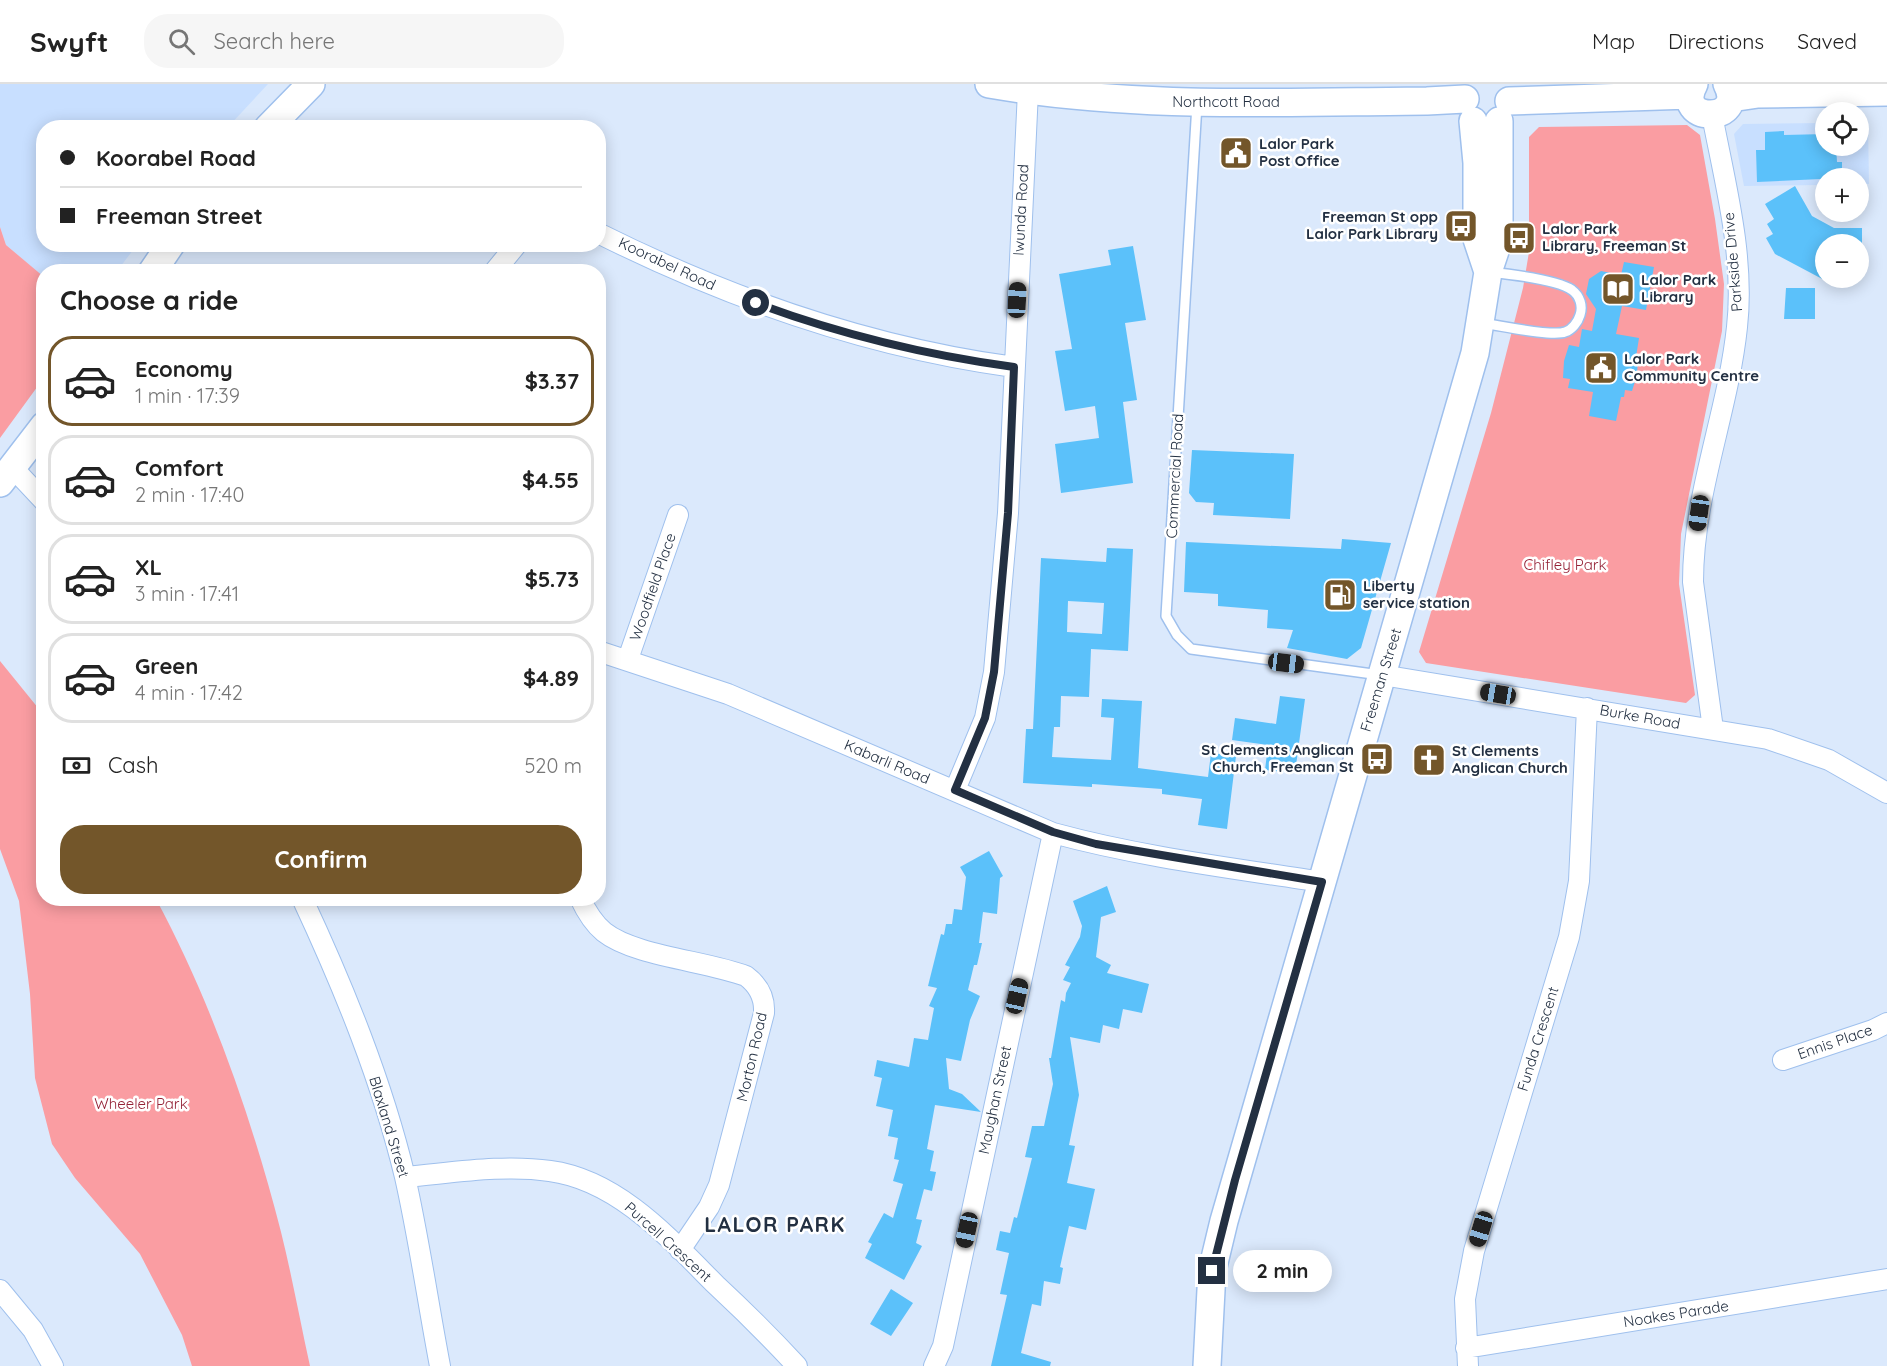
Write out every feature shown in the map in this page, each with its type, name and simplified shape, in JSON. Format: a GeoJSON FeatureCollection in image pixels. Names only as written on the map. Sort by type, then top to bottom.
{"type":"FeatureCollection","features":[{"type":"Feature","properties":{"kind":"street"},"geometry":{"type":"LineString","coordinates":[[276,120],[311,84]]}},
{"type":"Feature","properties":{"kind":"street","name":"Northcott Road"},"geometry":{"type":"LineString","coordinates":[[989,84],[1028,91],[1123,101],[1471,101],[1486,125],[1502,102]]}},
{"type":"Feature","properties":{"kind":"street"},"geometry":{"type":"LineString","coordinates":[[1502,102],[1692,90],[1696,110],[1723,99],[1758,94],[1887,92]]}},
{"type":"Feature","properties":{"kind":"street","name":"Iwunda Road"},"geometry":{"type":"LineString","coordinates":[[955,790],[985,718],[994,672],[1008,513],[1028,91]]}},
{"type":"Feature","properties":{"kind":"street","name":"Parkside Drive"},"geometry":{"type":"LineString","coordinates":[[1713,729],[1693,582],[1694,556],[1704,486],[1732,368],[1739,303],[1723,99]]}},
{"type":"Feature","properties":{"kind":"street","name":"Freeman Street"},"geometry":{"type":"LineString","coordinates":[[1471,101],[1477,163],[1477,239],[1488,272]]}},
{"type":"Feature","properties":{"kind":"street","name":"Freeman Street"},"geometry":{"type":"LineString","coordinates":[[1207,1366],[1209,1304],[1217,1246],[1475,353],[1488,272],[1499,239],[1502,102]]}},
{"type":"Feature","properties":{"kind":"street","name":"Koorabel Road"},"geometry":{"type":"LineString","coordinates":[[606,237],[702,281],[776,310],[909,348],[1014,367]]}},
{"type":"Feature","properties":{"kind":"street"},"geometry":{"type":"LineString","coordinates":[[501,264],[510,252]]}},
{"type":"Feature","properties":{"kind":"street"},"geometry":{"type":"LineString","coordinates":[[36,437],[6,476],[36,496]]}},
{"type":"Feature","properties":{"kind":"street","name":"Woodfield Place"},"geometry":{"type":"LineString","coordinates":[[628,659],[678,515]]}},
{"type":"Feature","properties":{"kind":"street","name":"Kabarli Road"},"geometry":{"type":"LineString","coordinates":[[606,653],[728,694],[1053,832],[1139,853],[1322,882]]}},
{"type":"Feature","properties":{"kind":"street","name":"Burke Road"},"geometry":{"type":"LineString","coordinates":[[1382,675],[1713,729],[1790,745],[1886,787]]}},
{"type":"Feature","properties":{"kind":"street","name":"Funda Crescent"},"geometry":{"type":"LineString","coordinates":[[1467,1357],[1465,1299],[1474,1251],[1577,901],[1587,708]]}},
{"type":"Feature","properties":{"kind":"street","name":"Maughan Street"},"geometry":{"type":"LineString","coordinates":[[934,1366],[943,1346],[1053,832]]}},
{"type":"Feature","properties":{"kind":"street","name":"Blaxland Street"},"geometry":{"type":"LineString","coordinates":[[306,906],[360,1034],[405,1177],[440,1366]]}},
{"type":"Feature","properties":{"kind":"street","name":"Morton Road"},"geometry":{"type":"LineString","coordinates":[[584,906],[593,922],[613,939],[633,947],[746,976],[757,985],[763,1000],[764,1013],[719,1185],[709,1207],[680,1250]]}},
{"type":"Feature","properties":{"kind":"street","name":"Ennis Place"},"geometry":{"type":"LineString","coordinates":[[1783,1060],[1873,1030],[1887,1023]]}},
{"type":"Feature","properties":{"kind":"street","name":"Purcell Crescent"},"geometry":{"type":"LineString","coordinates":[[405,1177],[521,1168],[552,1171],[590,1182],[626,1203],[680,1250],[786,1362]]}},
{"type":"Feature","properties":{"kind":"street","name":"Noakes Parade"},"geometry":{"type":"LineString","coordinates":[[1467,1357],[1887,1279]]}},
{"type":"Feature","properties":{"kind":"street"},"geometry":{"type":"LineString","coordinates":[[0,1290],[33,1330],[53,1366]]}},
{"type":"Feature","properties":{"kind":"lane","name":"Commercial Road"},"geometry":{"type":"LineString","coordinates":[[1197,102],[1166,616],[1177,635],[1191,649],[1382,675]]}},
{"type":"Feature","properties":{"kind":"lane"},"geometry":{"type":"LineString","coordinates":[[1481,322],[1561,333],[1575,325],[1581,312],[1579,298],[1565,287],[1514,275],[1488,272]]}},
{"type":"Feature","properties":{"kind":"shaded area"},"geometry":{"type":"Polygon","coordinates":[[[0,84],[268,84],[235,120],[36,120],[36,252],[132,252],[122,264],[36,264],[36,271],[6,245],[0,227],[0,84]]]}},
{"type":"Feature","properties":{"kind":"shaded area"},"geometry":{"type":"Polygon","coordinates":[[[1815,123],[1815,156],[1869,156],[1869,168],[1815,168],[1815,185],[1744,186],[1734,134],[1743,124],[1815,123]]]}},
{"type":"Feature","properties":{"kind":"green space","name":"Chifley Park"},"geometry":{"type":"Polygon","coordinates":[[[1687,125],[1700,135],[1724,284],[1722,331],[1681,534],[1679,584],[1695,695],[1686,703],[1426,663],[1419,652],[1491,413],[1523,288],[1529,252],[1529,137],[1539,127],[1687,125]]]}},
{"type":"Feature","properties":{"kind":"green space"},"geometry":{"type":"Polygon","coordinates":[[[0,227],[6,245],[36,270],[36,389],[0,438],[0,227]]]}},
{"type":"Feature","properties":{"kind":"green space","name":"Wheeler Park"},"geometry":{"type":"Polygon","coordinates":[[[0,661],[36,705],[36,906],[160,906],[195,978],[243,1104],[281,1232],[310,1366],[192,1366],[182,1335],[140,1254],[75,1178],[52,1144],[35,1078],[30,994],[19,901],[0,849],[0,661]]]}},
{"type":"Feature","properties":{"kind":"building"},"geometry":{"type":"Polygon","coordinates":[[[1784,131],[1784,135],[1815,134],[1815,156],[1837,156],[1837,162],[1842,162],[1842,168],[1815,168],[1815,179],[1757,182],[1756,150],[1765,150],[1765,132],[1784,131]]]}},
{"type":"Feature","properties":{"kind":"building"},"geometry":{"type":"Polygon","coordinates":[[[1795,186],[1815,218],[1815,222],[1823,222],[1834,228],[1862,228],[1862,234],[1815,234],[1815,275],[1775,254],[1766,238],[1773,234],[1767,224],[1774,219],[1765,204],[1795,186]]]}},
{"type":"Feature","properties":{"kind":"building"},"geometry":{"type":"Polygon","coordinates":[[[1133,246],[1146,320],[1125,323],[1137,400],[1123,402],[1133,483],[1061,493],[1055,444],[1099,438],[1095,406],[1065,411],[1055,351],[1072,349],[1059,274],[1111,265],[1108,250],[1133,246]]]}},
{"type":"Feature","properties":{"kind":"building","name":"Lalor Park Community Centre"},"geometry":{"type":"Polygon","coordinates":[[[1624,262],[1654,267],[1646,310],[1622,306],[1616,334],[1639,338],[1636,357],[1638,357],[1637,375],[1632,391],[1625,390],[1624,397],[1621,397],[1616,421],[1589,416],[1593,392],[1568,388],[1570,379],[1563,378],[1564,361],[1569,345],[1579,347],[1582,329],[1592,331],[1596,309],[1586,294],[1589,279],[1601,271],[1621,275],[1624,262]]]}},
{"type":"Feature","properties":{"kind":"building"},"geometry":{"type":"Polygon","coordinates":[[[1786,288],[1815,288],[1815,319],[1784,319],[1786,288]]]}},
{"type":"Feature","properties":{"kind":"building"},"geometry":{"type":"Polygon","coordinates":[[[1192,450],[1294,454],[1290,519],[1213,515],[1214,503],[1196,502],[1189,493],[1192,450]]]}},
{"type":"Feature","properties":{"kind":"building"},"geometry":{"type":"Polygon","coordinates":[[[1342,539],[1391,543],[1361,648],[1347,659],[1287,648],[1293,630],[1267,628],[1268,610],[1218,606],[1218,594],[1184,592],[1186,542],[1341,549],[1342,539]]]}},
{"type":"Feature","properties":{"kind":"building"},"geometry":{"type":"Polygon","coordinates":[[[1107,548],[1133,549],[1128,651],[1091,649],[1089,697],[1061,696],[1060,727],[1054,727],[1052,757],[1111,760],[1114,718],[1101,717],[1102,699],[1142,701],[1138,768],[1208,777],[1211,753],[1236,756],[1227,829],[1198,825],[1202,799],[1162,794],[1162,789],[1092,784],[1092,787],[1023,783],[1026,729],[1033,729],[1041,558],[1106,562],[1107,548]],[[1068,601],[1067,632],[1102,634],[1104,603],[1068,601]]]}},
{"type":"Feature","properties":{"kind":"building"},"geometry":{"type":"Polygon","coordinates":[[[1280,696],[1305,699],[1295,773],[1265,770],[1268,745],[1232,740],[1235,718],[1276,724],[1280,696]]]}},
{"type":"Feature","properties":{"kind":"building"},"geometry":{"type":"Polygon","coordinates":[[[989,851],[1003,876],[1000,878],[997,914],[983,912],[979,943],[982,943],[968,990],[980,996],[970,1020],[961,1061],[946,1058],[949,1089],[962,1094],[981,1112],[935,1105],[927,1149],[934,1151],[930,1171],[936,1172],[932,1191],[924,1189],[916,1219],[922,1220],[916,1243],[922,1246],[904,1280],[865,1258],[872,1244],[868,1242],[884,1213],[893,1218],[903,1184],[893,1181],[899,1160],[894,1159],[898,1138],[888,1136],[893,1110],[876,1106],[882,1078],[874,1076],[877,1060],[909,1067],[914,1038],[928,1040],[934,1008],[929,1006],[937,988],[928,986],[941,934],[944,935],[946,924],[952,924],[954,909],[962,910],[966,877],[960,867],[989,851]]]}},
{"type":"Feature","properties":{"kind":"building"},"geometry":{"type":"Polygon","coordinates":[[[1107,886],[1116,912],[1101,917],[1096,957],[1111,965],[1107,973],[1149,984],[1142,1013],[1123,1009],[1119,1029],[1103,1025],[1100,1043],[1070,1037],[1079,1095],[1069,1145],[1075,1146],[1067,1183],[1095,1189],[1086,1230],[1069,1226],[1060,1267],[1063,1268],[1060,1284],[1044,1281],[1041,1306],[1032,1304],[1021,1353],[1051,1362],[1050,1366],[991,1366],[1007,1295],[1000,1294],[1009,1253],[996,1250],[1000,1231],[1010,1233],[1014,1217],[1017,1218],[1032,1158],[1025,1157],[1032,1126],[1044,1126],[1053,1084],[1049,1058],[1051,1058],[1061,1000],[1065,1002],[1071,983],[1063,980],[1070,967],[1065,965],[1080,937],[1082,926],[1073,901],[1107,886]]]}},
{"type":"Feature","properties":{"kind":"building"},"geometry":{"type":"Polygon","coordinates":[[[891,1289],[913,1303],[891,1336],[870,1324],[891,1289]]]}},
{"type":"Feature","properties":{"kind":"place","name":"Lalor Park Post Office"},"geometry":{"type":"Point","coordinates":[1236,153]}},
{"type":"Feature","properties":{"kind":"place","name":"Freeman St opp Lalor Park Library"},"geometry":{"type":"Point","coordinates":[1461,226]}},
{"type":"Feature","properties":{"kind":"place","name":"Lalor Park Library, Freeman St"},"geometry":{"type":"Point","coordinates":[1519,238]}},
{"type":"Feature","properties":{"kind":"place","name":"Lalor Park Library"},"geometry":{"type":"Point","coordinates":[1618,289]}},
{"type":"Feature","properties":{"kind":"place","name":"Lalor Park Community Centre"},"geometry":{"type":"Point","coordinates":[1601,368]}},
{"type":"Feature","properties":{"kind":"place","name":"Liberty service station"},"geometry":{"type":"Point","coordinates":[1340,595]}},
{"type":"Feature","properties":{"kind":"place","name":"St Clements Anglican Church, Freeman St"},"geometry":{"type":"Point","coordinates":[1377,759]}},
{"type":"Feature","properties":{"kind":"place","name":"St Clements Anglican Church"},"geometry":{"type":"Point","coordinates":[1429,760]}},
{"type":"Feature","properties":{"kind":"district","name":"LALOR PARK"},"geometry":{"type":"Point","coordinates":[775,1225]}},
{"type":"Feature","properties":{"kind":"route"},"geometry":{"type":"LineString","coordinates":[[756,303],[867,338],[981,363],[1014,367],[1008,513],[994,672],[985,718],[955,790],[1053,832],[1096,844],[1322,882],[1235,1180],[1212,1271]]}}]}
